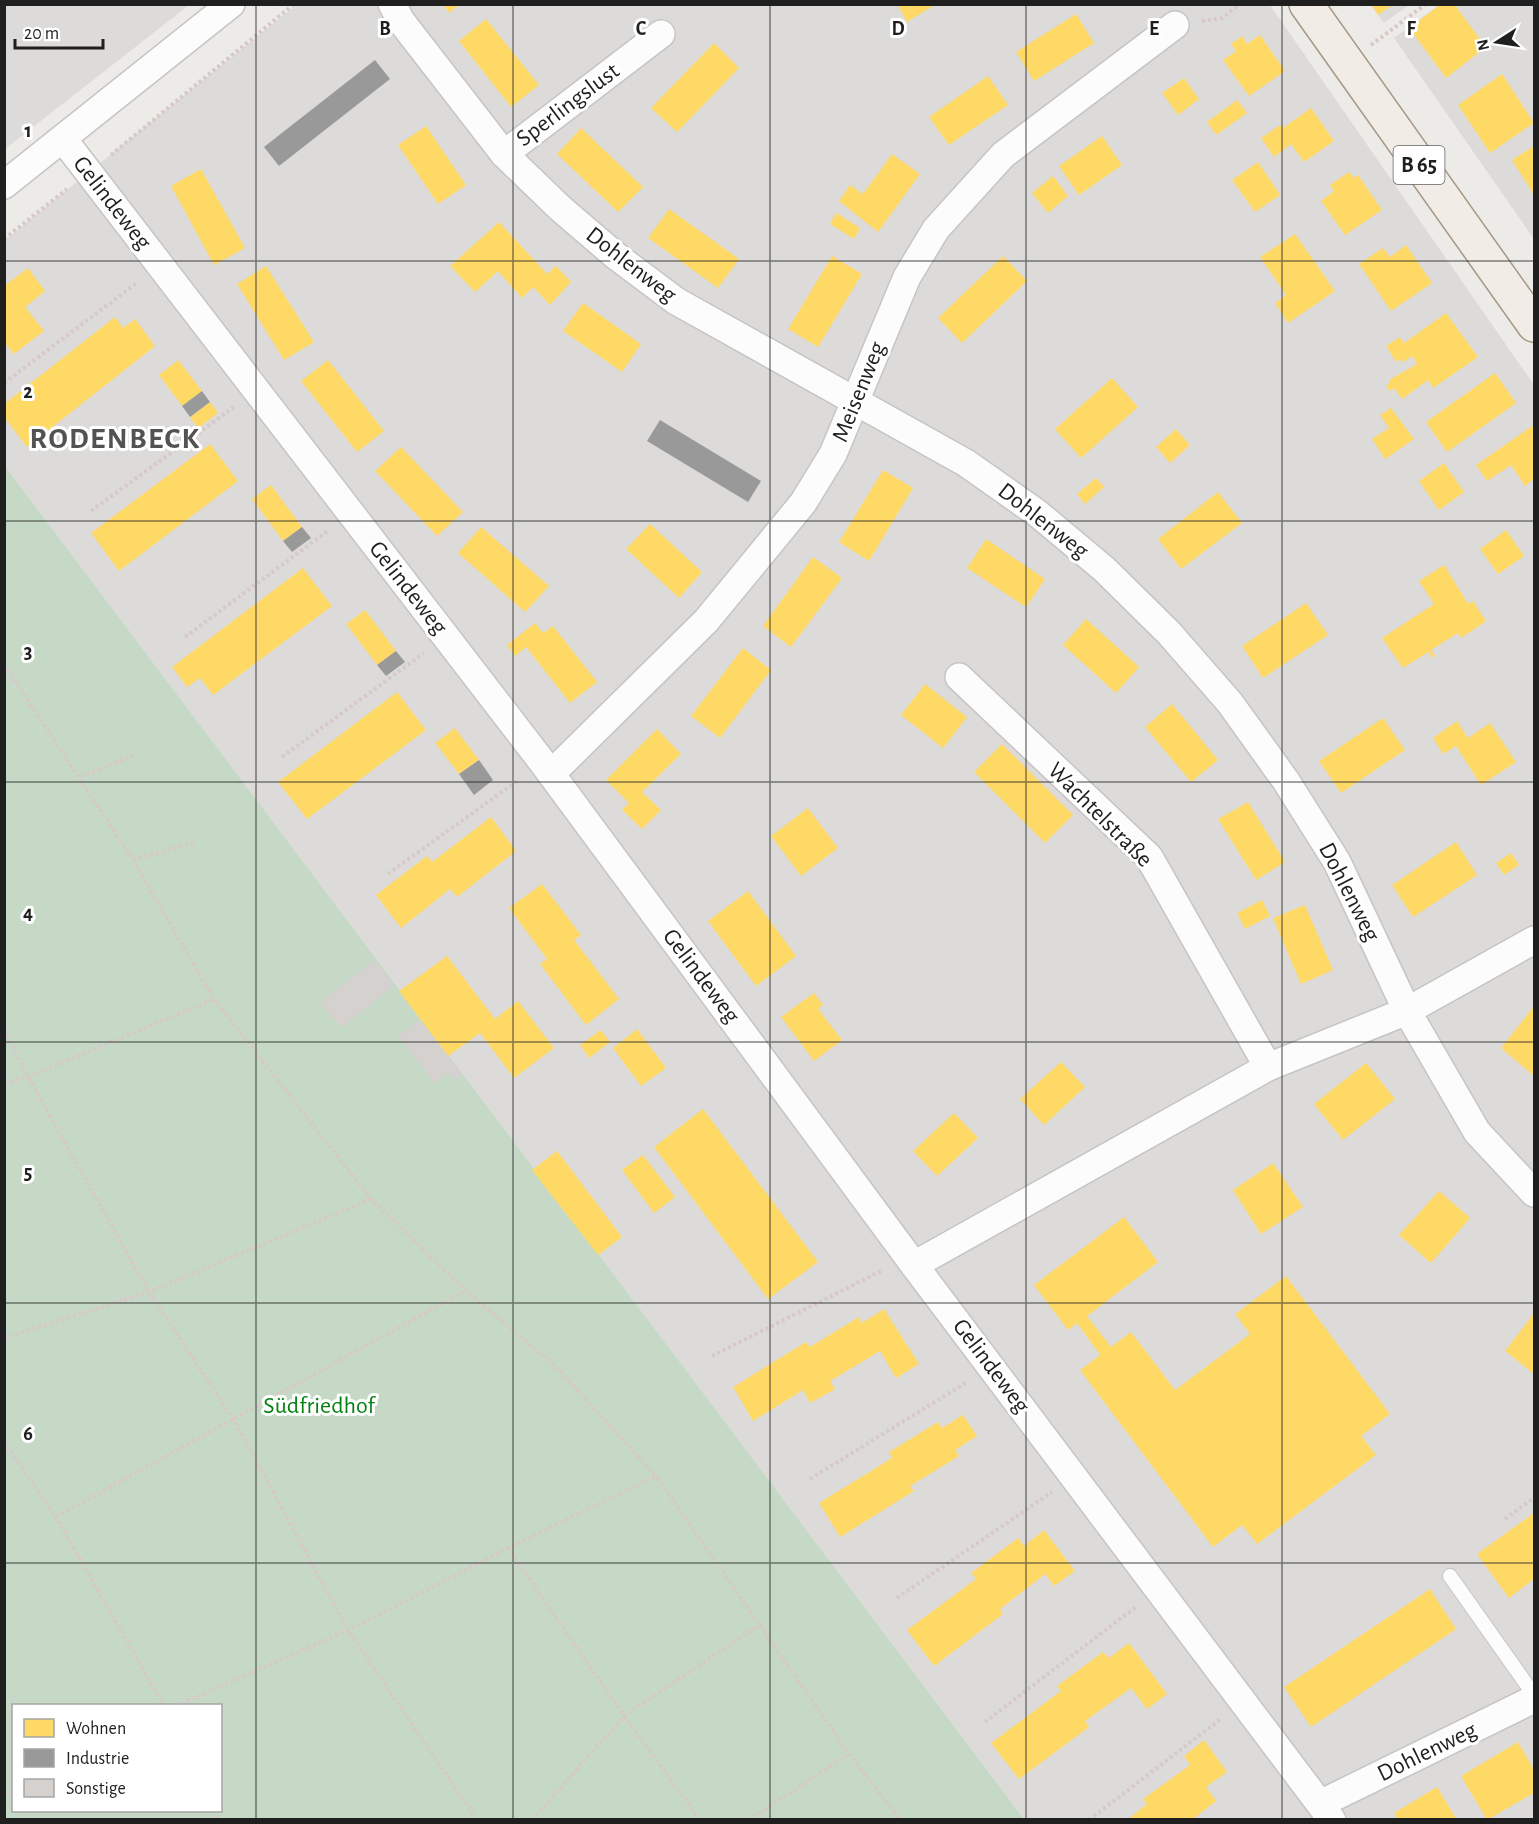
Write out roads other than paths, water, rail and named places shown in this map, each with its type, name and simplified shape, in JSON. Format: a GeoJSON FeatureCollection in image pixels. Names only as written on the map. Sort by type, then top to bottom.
{"type":"FeatureCollection","features":[{"type":"Feature","properties":{"kind":"main road","name":"B 65"},"geometry":{"type":"LineString","coordinates":[[1306,4],[1534,325]]}},
{"type":"Feature","properties":{"kind":"street"},"geometry":{"type":"LineString","coordinates":[[4,185],[231,4]]}},
{"type":"Feature","properties":{"kind":"street","name":"Dohlenweg"},"geometry":{"type":"LineString","coordinates":[[392,4],[401,21],[504,154],[560,208],[616,256],[676,301],[966,463],[1037,513],[1104,569],[1169,633],[1230,703],[1318,832],[1337,862],[1407,1011],[1477,1132],[1534,1193]]}},
{"type":"Feature","properties":{"kind":"street","name":"Meisenweg"},"geometry":{"type":"LineString","coordinates":[[547,768],[714,612],[802,503],[833,454],[907,277],[936,229],[1003,155],[1175,25]]}},
{"type":"Feature","properties":{"kind":"street","name":"Sperlingslust"},"geometry":{"type":"LineString","coordinates":[[504,154],[661,34]]}},
{"type":"Feature","properties":{"kind":"street","name":"Gelindeweg"},"geometry":{"type":"LineString","coordinates":[[63,139],[547,768],[911,1261],[1326,1812]]}},
{"type":"Feature","properties":{"kind":"street","name":"Wachtelstraße"},"geometry":{"type":"LineString","coordinates":[[959,677],[1149,857],[1268,1067]]}},
{"type":"Feature","properties":{"kind":"street"},"geometry":{"type":"LineString","coordinates":[[911,1261],[1268,1067],[1407,1011],[1534,940]]}},
{"type":"Feature","properties":{"kind":"street","name":"Dohlenweg"},"geometry":{"type":"LineString","coordinates":[[1326,1812],[1534,1699]]}},
{"type":"Feature","properties":{"kind":"lane"},"geometry":{"type":"LineString","coordinates":[[1450,1576],[1534,1695]]}},
{"type":"Feature","properties":{"kind":"district","name":"RODENBECK"},"geometry":{"type":"Point","coordinates":[115,439]}},
{"type":"Feature","properties":{"kind":"park label","name":"Südfriedhof"},"geometry":{"type":"Point","coordinates":[319,1406]}}]}
